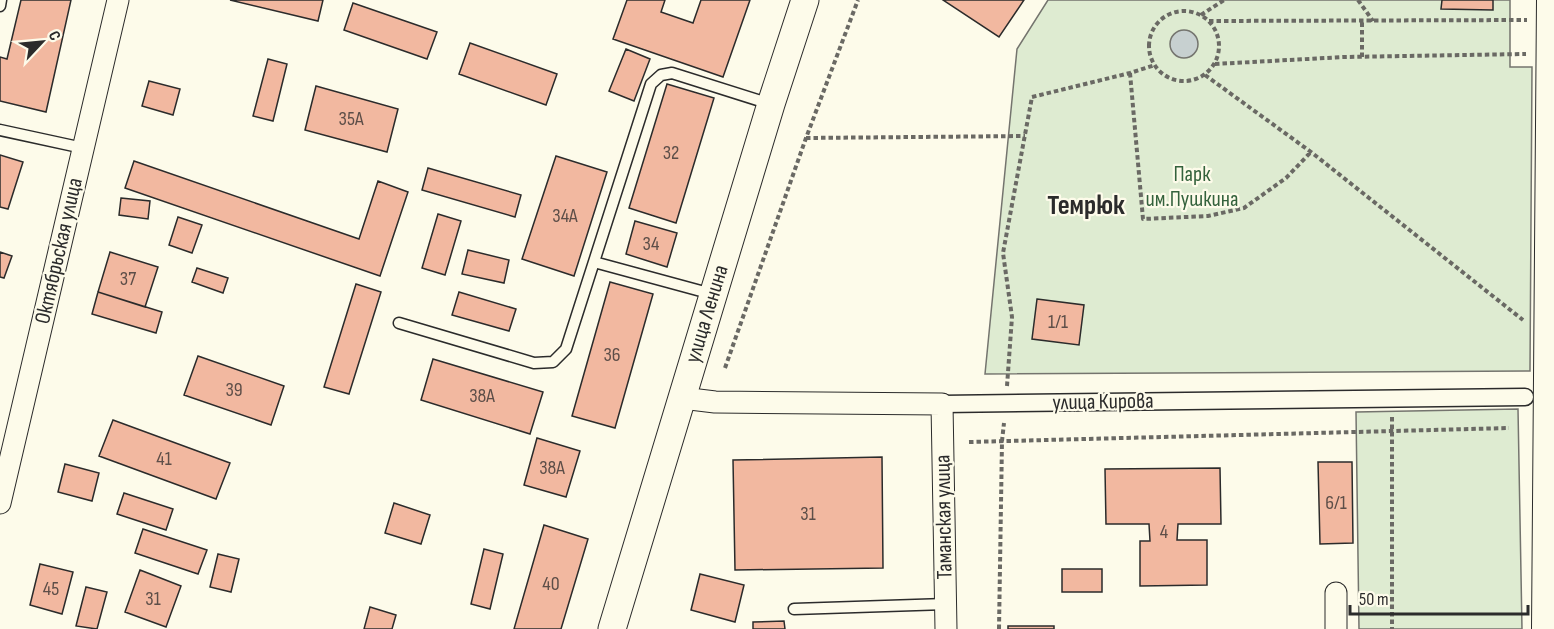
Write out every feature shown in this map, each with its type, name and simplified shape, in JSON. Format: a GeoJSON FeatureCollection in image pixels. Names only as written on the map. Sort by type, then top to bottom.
{"type":"FeatureCollection","features":[{"type":"Feature","properties":{"kind":"main road"},"geometry":{"type":"LineString","coordinates":[[1548,629],[1542,404],[1552,0]]}},
{"type":"Feature","properties":{"kind":"street","name":"Октябрьская улица"},"geometry":{"type":"LineString","coordinates":[[0,503],[118,0]]}},
{"type":"Feature","properties":{"kind":"street","name":"улица Ленина"},"geometry":{"type":"LineString","coordinates":[[612,629],[805,0]]}},
{"type":"Feature","properties":{"kind":"street","name":"улица Кирова"},"geometry":{"type":"LineString","coordinates":[[682,398],[715,402],[942,404],[1392,399],[1542,404]]}},
{"type":"Feature","properties":{"kind":"street","name":"Таманская улица"},"geometry":{"type":"LineString","coordinates":[[942,404],[946,629]]}},
{"type":"Feature","properties":{"kind":"street"},"geometry":{"type":"LineString","coordinates":[[1336,593],[1336,629]]}},
{"type":"Feature","properties":{"kind":"lane"},"geometry":{"type":"LineString","coordinates":[[0,6],[1,0]]}},
{"type":"Feature","properties":{"kind":"lane"},"geometry":{"type":"LineString","coordinates":[[399,323],[534,363],[553,362],[566,349],[651,84],[661,75],[672,73],[771,105]]}},
{"type":"Feature","properties":{"kind":"lane"},"geometry":{"type":"LineString","coordinates":[[0,130],[83,148]]}},
{"type":"Feature","properties":{"kind":"lane"},"geometry":{"type":"LineString","coordinates":[[594,262],[713,295]]}},
{"type":"Feature","properties":{"kind":"lane"},"geometry":{"type":"LineString","coordinates":[[794,609],[946,604]]}},
{"type":"Feature","properties":{"kind":"path"},"geometry":{"type":"LineString","coordinates":[[725,368],[806,138],[858,0]]}},
{"type":"Feature","properties":{"kind":"path"},"geometry":{"type":"LineString","coordinates":[[1201,15],[1224,0]]}},
{"type":"Feature","properties":{"kind":"path"},"geometry":{"type":"LineString","coordinates":[[1358,0],[1373,21]]}},
{"type":"Feature","properties":{"kind":"path"},"geometry":{"type":"LineString","coordinates":[[1179,11],[1190,11],[1201,15],[1209,21],[1218,34],[1220,49],[1215,64],[1205,75],[1195,80],[1172,79],[1162,74],[1150,54],[1149,43],[1152,32],[1159,22],[1179,11]]}},
{"type":"Feature","properties":{"kind":"path"},"geometry":{"type":"LineString","coordinates":[[1209,21],[1527,20]]}},
{"type":"Feature","properties":{"kind":"path"},"geometry":{"type":"LineString","coordinates":[[1362,21],[1362,57]]}},
{"type":"Feature","properties":{"kind":"path"},"geometry":{"type":"LineString","coordinates":[[1215,64],[1362,57],[1527,54]]}},
{"type":"Feature","properties":{"kind":"path"},"geometry":{"type":"LineString","coordinates":[[999,629],[1002,441],[1012,317],[1003,253],[1032,98],[1155,65]]}},
{"type":"Feature","properties":{"kind":"path"},"geometry":{"type":"LineString","coordinates":[[1130,73],[1143,219],[1208,216],[1244,207],[1286,178],[1311,152]]}},
{"type":"Feature","properties":{"kind":"path"},"geometry":{"type":"LineString","coordinates":[[1205,75],[1311,152],[1525,322]]}},
{"type":"Feature","properties":{"kind":"path"},"geometry":{"type":"LineString","coordinates":[[806,138],[1025,136]]}},
{"type":"Feature","properties":{"kind":"path"},"geometry":{"type":"LineString","coordinates":[[1392,399],[1392,629]]}},
{"type":"Feature","properties":{"kind":"path"},"geometry":{"type":"LineString","coordinates":[[969,442],[1509,428]]}},
{"type":"Feature","properties":{"kind":"green space","name":"Парк им.Пушкина"},"geometry":{"type":"Polygon","coordinates":[[[1048,0],[1510,0],[1510,67],[1532,67],[1530,371],[985,374],[1017,49],[1048,0]]]}},
{"type":"Feature","properties":{"kind":"green space"},"geometry":{"type":"Polygon","coordinates":[[[1518,409],[1522,629],[1359,629],[1356,412],[1518,409]]]}},
{"type":"Feature","properties":{"kind":"shaded area"},"geometry":{"type":"Polygon","coordinates":[[[1184,30],[1194,34],[1198,44],[1194,54],[1184,58],[1174,54],[1170,44],[1174,34],[1184,30]]]}},
{"type":"Feature","properties":{"kind":"building"},"geometry":{"type":"Polygon","coordinates":[[[21,0],[71,0],[46,112],[0,101],[0,57],[7,59],[21,0]]]}},
{"type":"Feature","properties":{"kind":"building"},"geometry":{"type":"Polygon","coordinates":[[[230,0],[323,0],[318,21],[230,0]]]}},
{"type":"Feature","properties":{"kind":"building"},"geometry":{"type":"Polygon","coordinates":[[[627,0],[665,0],[661,12],[693,23],[701,0],[750,0],[723,77],[613,39],[627,0]]]}},
{"type":"Feature","properties":{"kind":"building"},"geometry":{"type":"Polygon","coordinates":[[[943,0],[1024,0],[999,37],[943,0]]]}},
{"type":"Feature","properties":{"kind":"building"},"geometry":{"type":"Polygon","coordinates":[[[1442,0],[1493,0],[1493,10],[1441,9],[1442,0]]]}},
{"type":"Feature","properties":{"kind":"building"},"geometry":{"type":"Polygon","coordinates":[[[353,3],[437,32],[427,59],[344,30],[353,3]]]}},
{"type":"Feature","properties":{"kind":"building"},"geometry":{"type":"Polygon","coordinates":[[[470,43],[557,74],[546,105],[459,74],[470,43]]]}},
{"type":"Feature","properties":{"kind":"building"},"geometry":{"type":"Polygon","coordinates":[[[626,49],[650,59],[634,101],[609,91],[626,49]]]}},
{"type":"Feature","properties":{"kind":"building"},"geometry":{"type":"Polygon","coordinates":[[[268,59],[287,64],[273,121],[253,116],[268,59]]]}},
{"type":"Feature","properties":{"kind":"building"},"geometry":{"type":"Polygon","coordinates":[[[149,81],[180,89],[173,115],[142,106],[149,81]]]}},
{"type":"Feature","properties":{"kind":"building"},"geometry":{"type":"Polygon","coordinates":[[[667,84],[714,98],[676,223],[629,208],[667,84]]]}},
{"type":"Feature","properties":{"kind":"building"},"geometry":{"type":"Polygon","coordinates":[[[316,86],[398,109],[387,152],[305,130],[316,86]]]}},
{"type":"Feature","properties":{"kind":"building"},"geometry":{"type":"Polygon","coordinates":[[[0,155],[23,162],[8,209],[0,207],[0,155]]]}},
{"type":"Feature","properties":{"kind":"building"},"geometry":{"type":"Polygon","coordinates":[[[556,156],[607,172],[574,276],[522,259],[556,156]]]}},
{"type":"Feature","properties":{"kind":"building"},"geometry":{"type":"Polygon","coordinates":[[[134,161],[359,239],[378,181],[408,192],[380,276],[125,188],[134,161]]]}},
{"type":"Feature","properties":{"kind":"building"},"geometry":{"type":"Polygon","coordinates":[[[428,168],[521,195],[515,217],[422,190],[428,168]]]}},
{"type":"Feature","properties":{"kind":"building"},"geometry":{"type":"Polygon","coordinates":[[[121,198],[150,201],[148,219],[119,215],[121,198]]]}},
{"type":"Feature","properties":{"kind":"building"},"geometry":{"type":"Polygon","coordinates":[[[438,214],[461,221],[445,275],[422,268],[438,214]]]}},
{"type":"Feature","properties":{"kind":"building"},"geometry":{"type":"Polygon","coordinates":[[[178,217],[202,225],[192,253],[169,245],[178,217]]]}},
{"type":"Feature","properties":{"kind":"building"},"geometry":{"type":"Polygon","coordinates":[[[635,221],[677,233],[667,267],[626,254],[635,221]]]}},
{"type":"Feature","properties":{"kind":"building"},"geometry":{"type":"Polygon","coordinates":[[[468,250],[509,260],[504,283],[462,274],[468,250]]]}},
{"type":"Feature","properties":{"kind":"building"},"geometry":{"type":"Polygon","coordinates":[[[0,252],[12,256],[4,278],[0,277],[0,252]]]}},
{"type":"Feature","properties":{"kind":"building"},"geometry":{"type":"Polygon","coordinates":[[[110,252],[158,267],[145,307],[98,292],[110,252]]]}},
{"type":"Feature","properties":{"kind":"building"},"geometry":{"type":"Polygon","coordinates":[[[197,268],[228,278],[223,293],[192,282],[197,268]]]}},
{"type":"Feature","properties":{"kind":"building"},"geometry":{"type":"Polygon","coordinates":[[[610,282],[653,294],[615,428],[572,416],[610,282]]]}},
{"type":"Feature","properties":{"kind":"building"},"geometry":{"type":"Polygon","coordinates":[[[356,284],[381,292],[349,394],[324,387],[356,284]]]}},
{"type":"Feature","properties":{"kind":"building"},"geometry":{"type":"Polygon","coordinates":[[[98,292],[162,312],[156,333],[92,314],[98,292]]]}},
{"type":"Feature","properties":{"kind":"building"},"geometry":{"type":"Polygon","coordinates":[[[459,292],[516,309],[509,331],[452,315],[459,292]]]}},
{"type":"Feature","properties":{"kind":"building"},"geometry":{"type":"Polygon","coordinates":[[[1037,299],[1084,305],[1079,345],[1032,339],[1037,299]]]}},
{"type":"Feature","properties":{"kind":"building"},"geometry":{"type":"Polygon","coordinates":[[[198,356],[284,386],[271,425],[184,395],[198,356]]]}},
{"type":"Feature","properties":{"kind":"building"},"geometry":{"type":"Polygon","coordinates":[[[433,359],[543,392],[530,434],[421,400],[433,359]]]}},
{"type":"Feature","properties":{"kind":"building"},"geometry":{"type":"Polygon","coordinates":[[[113,420],[230,463],[216,499],[99,456],[113,420]]]}},
{"type":"Feature","properties":{"kind":"building"},"geometry":{"type":"Polygon","coordinates":[[[537,438],[580,451],[566,497],[524,485],[537,438]]]}},
{"type":"Feature","properties":{"kind":"building"},"geometry":{"type":"Polygon","coordinates":[[[882,457],[883,568],[735,570],[733,460],[882,457]]]}},
{"type":"Feature","properties":{"kind":"building"},"geometry":{"type":"Polygon","coordinates":[[[1318,462],[1352,462],[1353,543],[1320,544],[1318,462]]]}},
{"type":"Feature","properties":{"kind":"building"},"geometry":{"type":"Polygon","coordinates":[[[65,464],[99,473],[92,501],[58,492],[65,464]]]}},
{"type":"Feature","properties":{"kind":"building"},"geometry":{"type":"Polygon","coordinates":[[[1220,468],[1221,524],[1178,524],[1177,540],[1207,540],[1207,585],[1140,586],[1140,541],[1150,541],[1149,524],[1106,524],[1105,469],[1220,468]]]}},
{"type":"Feature","properties":{"kind":"building"},"geometry":{"type":"Polygon","coordinates":[[[124,493],[173,509],[166,530],[117,514],[124,493]]]}},
{"type":"Feature","properties":{"kind":"building"},"geometry":{"type":"Polygon","coordinates":[[[394,503],[430,515],[421,544],[385,533],[394,503]]]}},
{"type":"Feature","properties":{"kind":"building"},"geometry":{"type":"Polygon","coordinates":[[[544,525],[588,539],[561,629],[514,629],[544,525]]]}},
{"type":"Feature","properties":{"kind":"building"},"geometry":{"type":"Polygon","coordinates":[[[143,529],[207,550],[198,574],[135,553],[143,529]]]}},
{"type":"Feature","properties":{"kind":"building"},"geometry":{"type":"Polygon","coordinates":[[[484,549],[503,554],[490,609],[471,604],[484,549]]]}},
{"type":"Feature","properties":{"kind":"building"},"geometry":{"type":"Polygon","coordinates":[[[218,554],[239,559],[231,592],[210,587],[218,554]]]}},
{"type":"Feature","properties":{"kind":"building"},"geometry":{"type":"Polygon","coordinates":[[[40,564],[73,572],[62,614],[30,605],[40,564]]]}},
{"type":"Feature","properties":{"kind":"building"},"geometry":{"type":"Polygon","coordinates":[[[1062,569],[1102,569],[1102,592],[1062,592],[1062,569]]]}},
{"type":"Feature","properties":{"kind":"building"},"geometry":{"type":"Polygon","coordinates":[[[140,570],[181,586],[166,627],[125,612],[140,570]]]}},
{"type":"Feature","properties":{"kind":"building"},"geometry":{"type":"Polygon","coordinates":[[[700,574],[744,585],[735,622],[691,610],[700,574]]]}},
{"type":"Feature","properties":{"kind":"building"},"geometry":{"type":"Polygon","coordinates":[[[86,587],[107,592],[97,629],[76,626],[86,587]]]}},
{"type":"Feature","properties":{"kind":"building"},"geometry":{"type":"Polygon","coordinates":[[[370,607],[396,615],[392,629],[364,629],[370,607]]]}},
{"type":"Feature","properties":{"kind":"building"},"geometry":{"type":"Polygon","coordinates":[[[784,621],[785,629],[753,629],[753,622],[784,621]]]}},
{"type":"Feature","properties":{"kind":"building"},"geometry":{"type":"Polygon","coordinates":[[[1008,626],[1054,626],[1054,629],[1008,629],[1008,626]]]}},
{"type":"Feature","properties":{"kind":"district","name":"Темрюк"},"geometry":{"type":"Point","coordinates":[1086,205]}}]}
